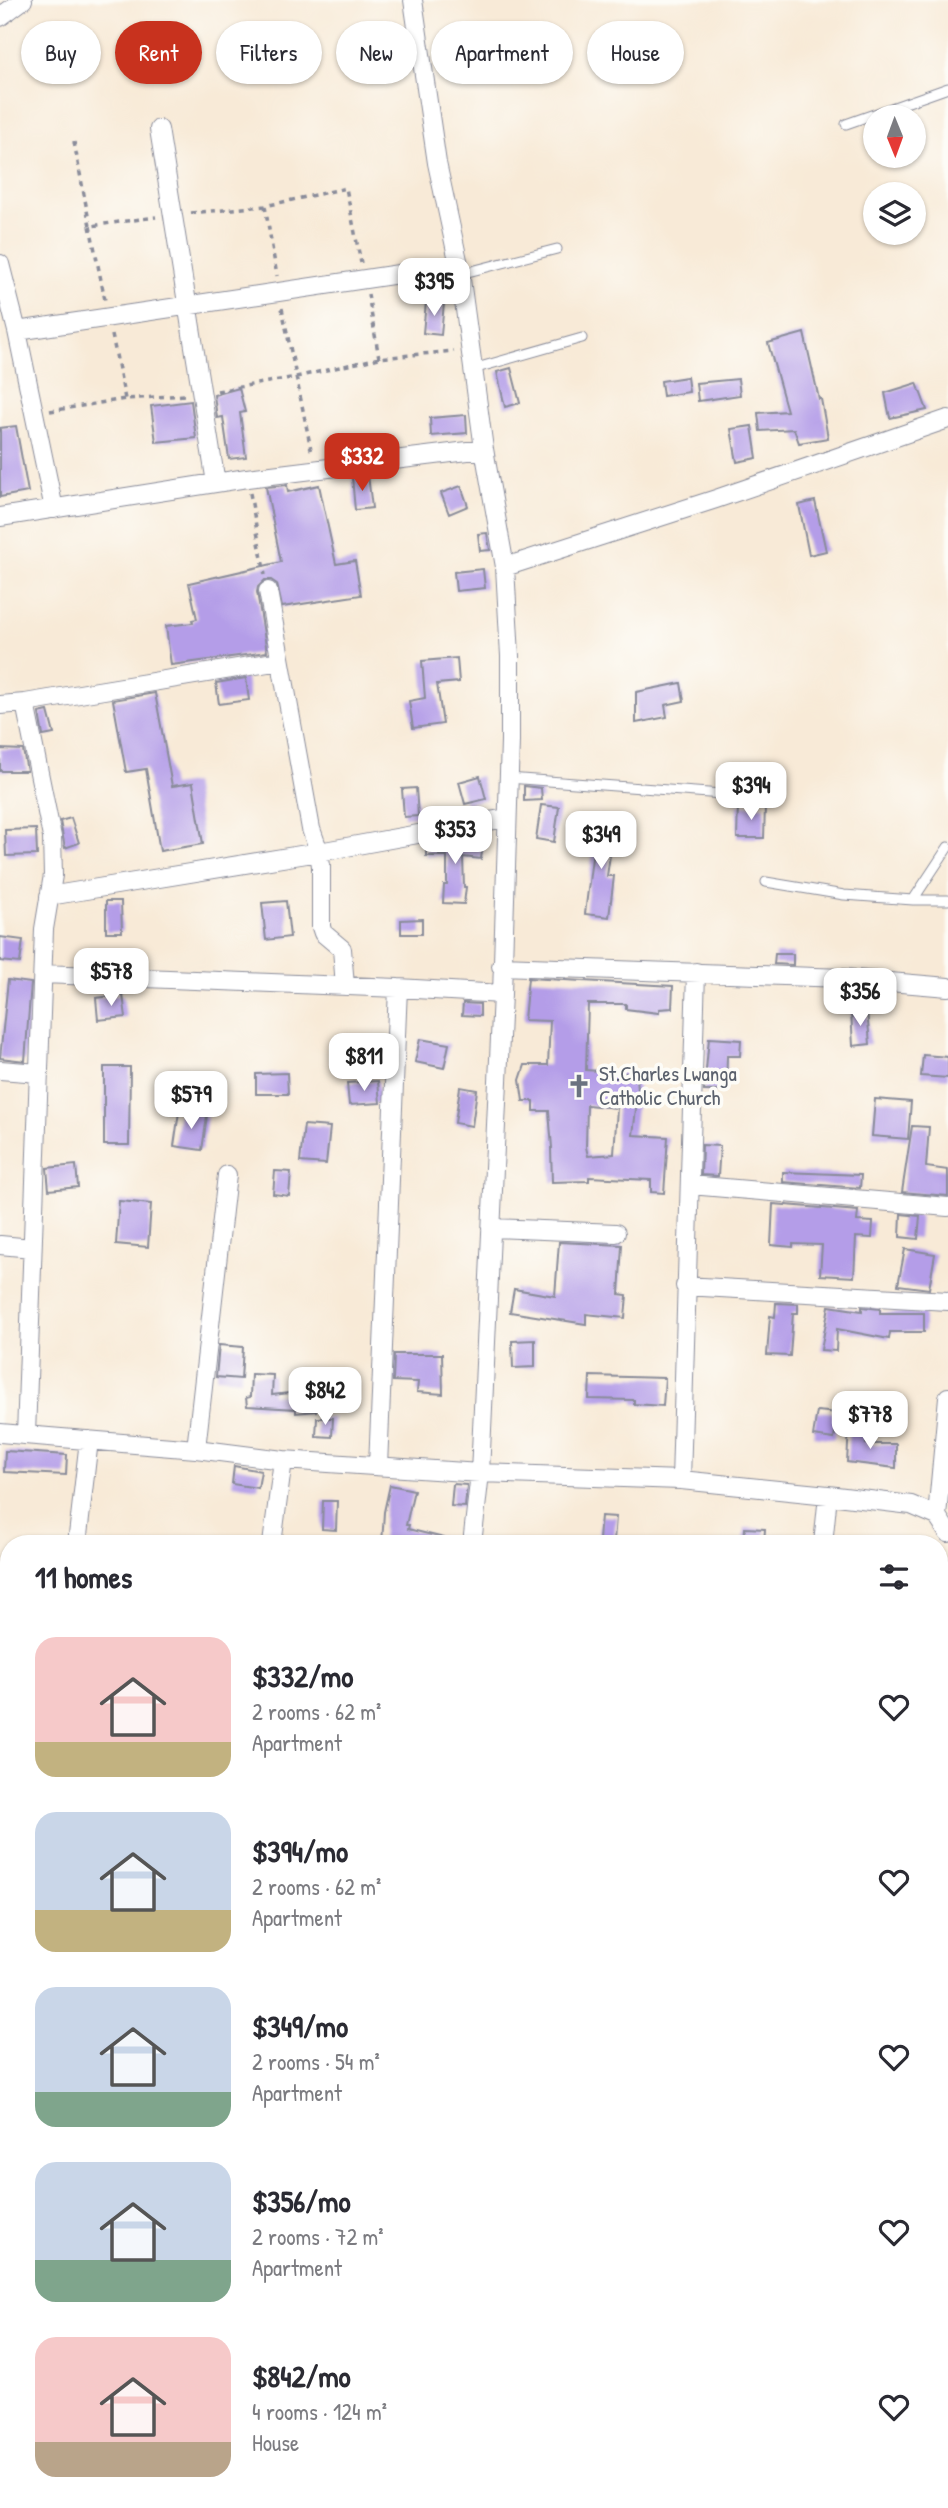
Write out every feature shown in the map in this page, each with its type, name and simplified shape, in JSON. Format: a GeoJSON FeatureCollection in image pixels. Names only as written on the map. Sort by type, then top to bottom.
{"type":"FeatureCollection","features":[{"type":"Feature","properties":{"kind":"street"},"geometry":{"type":"LineString","coordinates":[[0,17],[23,0]]}},
{"type":"Feature","properties":{"kind":"street"},"geometry":{"type":"LineString","coordinates":[[413,0],[438,163],[459,270],[484,449],[505,567],[510,656],[502,994],[480,1473],[473,1535]]}},
{"type":"Feature","properties":{"kind":"street"},"geometry":{"type":"LineString","coordinates":[[159,129],[216,482]]}},
{"type":"Feature","properties":{"kind":"street"},"geometry":{"type":"LineString","coordinates":[[0,264],[17,331],[54,509]]}},
{"type":"Feature","properties":{"kind":"street"},"geometry":{"type":"LineString","coordinates":[[17,331],[279,291],[459,270]]}},
{"type":"Feature","properties":{"kind":"street"},"geometry":{"type":"LineString","coordinates":[[505,567],[716,499],[948,419]]}},
{"type":"Feature","properties":{"kind":"street"},"geometry":{"type":"LineString","coordinates":[[0,517],[216,482],[484,449]]}},
{"type":"Feature","properties":{"kind":"street"},"geometry":{"type":"LineString","coordinates":[[268,591],[312,829],[319,852],[321,927],[323,933],[342,949],[345,986]]}},
{"type":"Feature","properties":{"kind":"street"},"geometry":{"type":"LineString","coordinates":[[0,705],[24,704],[280,661]]}},
{"type":"Feature","properties":{"kind":"street"},"geometry":{"type":"LineString","coordinates":[[24,704],[51,837],[53,875],[44,929],[26,1435]]}},
{"type":"Feature","properties":{"kind":"street"},"geometry":{"type":"LineString","coordinates":[[49,896],[506,818]]}},
{"type":"Feature","properties":{"kind":"street"},"geometry":{"type":"LineString","coordinates":[[501,966],[843,978],[948,987]]}},
{"type":"Feature","properties":{"kind":"street"},"geometry":{"type":"LineString","coordinates":[[681,1480],[696,972]]}},
{"type":"Feature","properties":{"kind":"street"},"geometry":{"type":"LineString","coordinates":[[43,974],[502,994]]}},
{"type":"Feature","properties":{"kind":"street"},"geometry":{"type":"LineString","coordinates":[[378,1466],[398,988]]}},
{"type":"Feature","properties":{"kind":"street"},"geometry":{"type":"LineString","coordinates":[[0,1070],[40,1073]]}},
{"type":"Feature","properties":{"kind":"street"},"geometry":{"type":"LineString","coordinates":[[196,1449],[227,1175]]}},
{"type":"Feature","properties":{"kind":"street"},"geometry":{"type":"LineString","coordinates":[[690,1185],[948,1207]]}},
{"type":"Feature","properties":{"kind":"street"},"geometry":{"type":"LineString","coordinates":[[491,1228],[616,1233]]}},
{"type":"Feature","properties":{"kind":"street"},"geometry":{"type":"LineString","coordinates":[[0,1245],[32,1248]]}},
{"type":"Feature","properties":{"kind":"street"},"geometry":{"type":"LineString","coordinates":[[685,1286],[948,1301]]}},
{"type":"Feature","properties":{"kind":"street"},"geometry":{"type":"LineString","coordinates":[[936,1516],[948,1396]]}},
{"type":"Feature","properties":{"kind":"street"},"geometry":{"type":"LineString","coordinates":[[0,1433],[196,1449],[283,1460],[480,1473],[681,1480],[828,1495],[911,1505],[936,1516],[948,1533]]}},
{"type":"Feature","properties":{"kind":"street"},"geometry":{"type":"LineString","coordinates":[[78,1535],[89,1440]]}},
{"type":"Feature","properties":{"kind":"street"},"geometry":{"type":"LineString","coordinates":[[273,1535],[283,1460]]}},
{"type":"Feature","properties":{"kind":"street"},"geometry":{"type":"LineString","coordinates":[[824,1535],[828,1495]]}},
{"type":"Feature","properties":{"kind":"lane"},"geometry":{"type":"LineString","coordinates":[[846,124],[948,88]]}},
{"type":"Feature","properties":{"kind":"lane"},"geometry":{"type":"LineString","coordinates":[[459,270],[557,249]]}},
{"type":"Feature","properties":{"kind":"lane"},"geometry":{"type":"LineString","coordinates":[[473,369],[582,338]]}},
{"type":"Feature","properties":{"kind":"lane"},"geometry":{"type":"LineString","coordinates":[[508,778],[774,798]]}},
{"type":"Feature","properties":{"kind":"lane"},"geometry":{"type":"LineString","coordinates":[[913,900],[948,847]]}},
{"type":"Feature","properties":{"kind":"lane"},"geometry":{"type":"LineString","coordinates":[[766,882],[844,895],[948,900]]}},
{"type":"Feature","properties":{"kind":"path"},"geometry":{"type":"LineString","coordinates":[[265,206],[279,291],[316,470]]}},
{"type":"Feature","properties":{"kind":"path"},"geometry":{"type":"LineString","coordinates":[[33,414],[125,399],[200,394],[296,377],[379,358],[470,349]]}},
{"type":"Feature","properties":{"kind":"path"},"geometry":{"type":"LineString","coordinates":[[247,478],[268,591]]}},
{"type":"Feature","properties":{"kind":"building"},"geometry":{"type":"Polygon","coordinates":[[[426,302],[444,303],[441,335],[423,333],[426,302]]]}},
{"type":"Feature","properties":{"kind":"building"},"geometry":{"type":"Polygon","coordinates":[[[804,333],[828,438],[799,443],[794,429],[760,431],[758,413],[787,411],[768,343],[804,333]]]}},
{"type":"Feature","properties":{"kind":"building"},"geometry":{"type":"Polygon","coordinates":[[[511,368],[520,403],[505,407],[497,372],[511,368]]]}},
{"type":"Feature","properties":{"kind":"building"},"geometry":{"type":"Polygon","coordinates":[[[687,377],[689,392],[663,396],[661,381],[687,377]]]}},
{"type":"Feature","properties":{"kind":"building"},"geometry":{"type":"Polygon","coordinates":[[[738,379],[740,395],[698,401],[696,383],[738,379]]]}},
{"type":"Feature","properties":{"kind":"building"},"geometry":{"type":"Polygon","coordinates":[[[917,383],[927,410],[890,418],[885,393],[917,383]]]}},
{"type":"Feature","properties":{"kind":"building"},"geometry":{"type":"Polygon","coordinates":[[[239,388],[245,412],[240,413],[246,457],[229,459],[223,417],[217,418],[214,395],[239,388]]]}},
{"type":"Feature","properties":{"kind":"building"},"geometry":{"type":"Polygon","coordinates":[[[191,401],[196,438],[156,442],[151,406],[191,401]]]}},
{"type":"Feature","properties":{"kind":"building"},"geometry":{"type":"Polygon","coordinates":[[[466,415],[467,433],[431,436],[430,418],[466,415]]]}},
{"type":"Feature","properties":{"kind":"building"},"geometry":{"type":"Polygon","coordinates":[[[16,426],[28,492],[0,497],[0,428],[16,426]]]}},
{"type":"Feature","properties":{"kind":"building"},"geometry":{"type":"Polygon","coordinates":[[[752,426],[757,458],[737,462],[731,429],[752,426]]]}},
{"type":"Feature","properties":{"kind":"building"},"geometry":{"type":"Polygon","coordinates":[[[368,475],[372,508],[355,510],[352,477],[368,475]]]}},
{"type":"Feature","properties":{"kind":"building"},"geometry":{"type":"Polygon","coordinates":[[[287,485],[288,492],[319,485],[336,564],[355,561],[361,595],[282,607],[277,584],[265,580],[257,592],[267,652],[171,665],[166,626],[193,623],[192,620],[197,619],[189,583],[281,562],[266,487],[287,485]]]}},
{"type":"Feature","properties":{"kind":"building"},"geometry":{"type":"Polygon","coordinates":[[[461,486],[468,506],[449,514],[441,493],[461,486]]]}},
{"type":"Feature","properties":{"kind":"building"},"geometry":{"type":"Polygon","coordinates":[[[815,501],[826,551],[809,555],[799,505],[815,501]]]}},
{"type":"Feature","properties":{"kind":"building"},"geometry":{"type":"Polygon","coordinates":[[[487,533],[490,550],[480,551],[478,534],[487,533]]]}},
{"type":"Feature","properties":{"kind":"building"},"geometry":{"type":"Polygon","coordinates":[[[483,569],[485,588],[456,591],[454,572],[483,569]]]}},
{"type":"Feature","properties":{"kind":"building"},"geometry":{"type":"Polygon","coordinates":[[[457,658],[459,682],[437,684],[443,724],[413,728],[409,701],[425,698],[422,661],[457,658]]]}},
{"type":"Feature","properties":{"kind":"building"},"geometry":{"type":"Polygon","coordinates":[[[246,678],[249,700],[219,704],[216,683],[246,678]]]}},
{"type":"Feature","properties":{"kind":"building"},"geometry":{"type":"Polygon","coordinates":[[[681,683],[684,701],[665,705],[667,717],[636,723],[636,692],[681,683]]]}},
{"type":"Feature","properties":{"kind":"building"},"geometry":{"type":"Polygon","coordinates":[[[155,693],[172,786],[193,783],[203,844],[160,851],[146,769],[126,772],[113,700],[155,693]]]}},
{"type":"Feature","properties":{"kind":"building"},"geometry":{"type":"Polygon","coordinates":[[[48,711],[54,734],[43,736],[39,713],[48,711]]]}},
{"type":"Feature","properties":{"kind":"building"},"geometry":{"type":"Polygon","coordinates":[[[0,749],[23,750],[27,771],[0,771],[0,749]]]}},
{"type":"Feature","properties":{"kind":"building"},"geometry":{"type":"Polygon","coordinates":[[[480,776],[486,799],[465,804],[459,782],[480,776]]]}},
{"type":"Feature","properties":{"kind":"building"},"geometry":{"type":"Polygon","coordinates":[[[524,786],[541,788],[542,800],[524,801],[524,786]]]}},
{"type":"Feature","properties":{"kind":"building"},"geometry":{"type":"Polygon","coordinates":[[[416,788],[418,816],[404,817],[402,789],[416,788]]]}},
{"type":"Feature","properties":{"kind":"building"},"geometry":{"type":"Polygon","coordinates":[[[541,805],[559,807],[554,842],[536,839],[541,805]]]}},
{"type":"Feature","properties":{"kind":"building"},"geometry":{"type":"Polygon","coordinates":[[[738,805],[765,806],[764,838],[737,838],[738,805]]]}},
{"type":"Feature","properties":{"kind":"building"},"geometry":{"type":"Polygon","coordinates":[[[71,818],[79,843],[65,848],[60,821],[71,818]]]}},
{"type":"Feature","properties":{"kind":"building"},"geometry":{"type":"Polygon","coordinates":[[[597,818],[615,820],[607,876],[614,876],[609,917],[585,914],[597,818]]]}},
{"type":"Feature","properties":{"kind":"building"},"geometry":{"type":"Polygon","coordinates":[[[36,829],[37,855],[6,856],[5,830],[36,829]]]}},
{"type":"Feature","properties":{"kind":"building"},"geometry":{"type":"Polygon","coordinates":[[[449,840],[483,845],[481,859],[463,857],[466,887],[464,904],[443,903],[444,885],[447,885],[447,856],[426,856],[426,844],[449,840]]]}},
{"type":"Feature","properties":{"kind":"building"},"geometry":{"type":"Polygon","coordinates":[[[106,901],[121,901],[122,932],[106,932],[106,901]]]}},
{"type":"Feature","properties":{"kind":"building"},"geometry":{"type":"Polygon","coordinates":[[[286,901],[290,937],[266,940],[262,903],[286,901]]]}},
{"type":"Feature","properties":{"kind":"building"},"geometry":{"type":"Polygon","coordinates":[[[422,919],[422,934],[401,934],[401,920],[422,919]]]}},
{"type":"Feature","properties":{"kind":"building"},"geometry":{"type":"Polygon","coordinates":[[[0,937],[23,940],[20,963],[0,961],[0,937]]]}},
{"type":"Feature","properties":{"kind":"building"},"geometry":{"type":"Polygon","coordinates":[[[775,954],[793,954],[793,965],[774,964],[775,954]]]}},
{"type":"Feature","properties":{"kind":"building"},"geometry":{"type":"Polygon","coordinates":[[[528,978],[673,986],[672,1008],[659,1009],[659,1013],[626,1009],[626,1004],[588,1004],[586,1070],[637,1074],[638,1092],[633,1135],[668,1137],[664,1193],[651,1192],[651,1180],[589,1177],[589,1181],[552,1182],[549,1111],[534,1111],[534,1101],[523,1101],[520,1080],[525,1065],[548,1065],[550,1021],[524,1020],[528,978]],[[587,1105],[588,1156],[614,1154],[617,1108],[587,1105]]]}},
{"type":"Feature","properties":{"kind":"building"},"geometry":{"type":"Polygon","coordinates":[[[8,980],[31,983],[25,1061],[0,1058],[8,980]]]}},
{"type":"Feature","properties":{"kind":"building"},"geometry":{"type":"Polygon","coordinates":[[[123,995],[126,1017],[98,1020],[96,998],[123,995]]]}},
{"type":"Feature","properties":{"kind":"building"},"geometry":{"type":"Polygon","coordinates":[[[463,1003],[480,1004],[480,1016],[462,1015],[463,1003]]]}},
{"type":"Feature","properties":{"kind":"building"},"geometry":{"type":"Polygon","coordinates":[[[867,1010],[870,1044],[853,1046],[851,1011],[867,1010]]]}},
{"type":"Feature","properties":{"kind":"building"},"geometry":{"type":"Polygon","coordinates":[[[709,1038],[741,1040],[740,1056],[727,1056],[726,1091],[704,1091],[709,1038]]]}},
{"type":"Feature","properties":{"kind":"building"},"geometry":{"type":"Polygon","coordinates":[[[420,1039],[449,1044],[444,1068],[415,1062],[420,1039]]]}},
{"type":"Feature","properties":{"kind":"building"},"geometry":{"type":"Polygon","coordinates":[[[923,1055],[948,1057],[948,1078],[921,1076],[923,1055]]]}},
{"type":"Feature","properties":{"kind":"building"},"geometry":{"type":"Polygon","coordinates":[[[104,1067],[130,1067],[129,1145],[104,1145],[104,1067]]]}},
{"type":"Feature","properties":{"kind":"building"},"geometry":{"type":"Polygon","coordinates":[[[287,1073],[288,1094],[256,1094],[256,1074],[287,1073]]]}},
{"type":"Feature","properties":{"kind":"building"},"geometry":{"type":"Polygon","coordinates":[[[378,1081],[380,1103],[349,1105],[347,1083],[378,1081]]]}},
{"type":"Feature","properties":{"kind":"building"},"geometry":{"type":"Polygon","coordinates":[[[460,1087],[477,1090],[472,1126],[455,1123],[460,1087]]]}},
{"type":"Feature","properties":{"kind":"building"},"geometry":{"type":"Polygon","coordinates":[[[875,1099],[911,1102],[908,1139],[872,1136],[875,1099]]]}},
{"type":"Feature","properties":{"kind":"building"},"geometry":{"type":"Polygon","coordinates":[[[179,1112],[207,1116],[202,1150],[174,1146],[179,1112]]]}},
{"type":"Feature","properties":{"kind":"building"},"geometry":{"type":"Polygon","coordinates":[[[304,1125],[330,1127],[326,1164],[300,1162],[304,1125]]]}},
{"type":"Feature","properties":{"kind":"building"},"geometry":{"type":"Polygon","coordinates":[[[912,1126],[929,1127],[926,1167],[948,1170],[948,1196],[902,1192],[912,1126]]]}},
{"type":"Feature","properties":{"kind":"building"},"geometry":{"type":"Polygon","coordinates":[[[702,1145],[720,1146],[718,1176],[701,1175],[702,1145]]]}},
{"type":"Feature","properties":{"kind":"building"},"geometry":{"type":"Polygon","coordinates":[[[76,1165],[78,1187],[49,1190],[47,1168],[76,1165]]]}},
{"type":"Feature","properties":{"kind":"building"},"geometry":{"type":"Polygon","coordinates":[[[275,1171],[291,1172],[289,1196],[273,1194],[275,1171]]]}},
{"type":"Feature","properties":{"kind":"building"},"geometry":{"type":"Polygon","coordinates":[[[783,1172],[861,1175],[860,1188],[783,1182],[783,1172]]]}},
{"type":"Feature","properties":{"kind":"building"},"geometry":{"type":"Polygon","coordinates":[[[119,1201],[151,1204],[148,1247],[116,1244],[119,1201]]]}},
{"type":"Feature","properties":{"kind":"building"},"geometry":{"type":"Polygon","coordinates":[[[773,1204],[858,1211],[857,1221],[873,1222],[872,1238],[856,1237],[854,1277],[820,1275],[822,1245],[771,1245],[773,1204]]]}},
{"type":"Feature","properties":{"kind":"building"},"geometry":{"type":"Polygon","coordinates":[[[901,1214],[920,1216],[918,1239],[900,1237],[901,1214]]]}},
{"type":"Feature","properties":{"kind":"building"},"geometry":{"type":"Polygon","coordinates":[[[559,1242],[622,1245],[619,1294],[627,1295],[625,1318],[586,1314],[586,1324],[510,1312],[514,1289],[555,1296],[559,1242]]]}},
{"type":"Feature","properties":{"kind":"building"},"geometry":{"type":"Polygon","coordinates":[[[905,1249],[935,1254],[929,1289],[898,1285],[905,1249]]]}},
{"type":"Feature","properties":{"kind":"building"},"geometry":{"type":"Polygon","coordinates":[[[776,1303],[798,1304],[798,1313],[793,1313],[790,1356],[767,1355],[770,1316],[775,1317],[776,1303]]]}},
{"type":"Feature","properties":{"kind":"building"},"geometry":{"type":"Polygon","coordinates":[[[829,1306],[862,1311],[862,1307],[880,1309],[880,1313],[924,1313],[924,1332],[890,1332],[889,1339],[837,1329],[836,1351],[821,1350],[829,1306]]]}},
{"type":"Feature","properties":{"kind":"building"},"geometry":{"type":"Polygon","coordinates":[[[535,1340],[535,1367],[513,1368],[512,1341],[535,1340]]]}},
{"type":"Feature","properties":{"kind":"building"},"geometry":{"type":"Polygon","coordinates":[[[219,1345],[243,1347],[241,1379],[216,1377],[219,1345]]]}},
{"type":"Feature","properties":{"kind":"building"},"geometry":{"type":"Polygon","coordinates":[[[394,1354],[442,1354],[443,1394],[417,1392],[418,1382],[393,1381],[394,1354]]]}},
{"type":"Feature","properties":{"kind":"building"},"geometry":{"type":"Polygon","coordinates":[[[251,1374],[273,1375],[272,1395],[314,1390],[316,1411],[296,1413],[296,1409],[247,1406],[251,1374]]]}},
{"type":"Feature","properties":{"kind":"building"},"geometry":{"type":"Polygon","coordinates":[[[590,1376],[665,1378],[663,1406],[634,1404],[634,1400],[589,1399],[590,1376]]]}},
{"type":"Feature","properties":{"kind":"building"},"geometry":{"type":"Polygon","coordinates":[[[817,1411],[838,1413],[834,1439],[813,1436],[817,1411]]]}},
{"type":"Feature","properties":{"kind":"building"},"geometry":{"type":"Polygon","coordinates":[[[317,1418],[333,1418],[332,1437],[316,1436],[317,1418]]]}},
{"type":"Feature","properties":{"kind":"building"},"geometry":{"type":"Polygon","coordinates":[[[849,1428],[867,1429],[866,1444],[896,1444],[896,1468],[847,1462],[849,1428]]]}},
{"type":"Feature","properties":{"kind":"building"},"geometry":{"type":"Polygon","coordinates":[[[5,1451],[67,1455],[66,1475],[4,1472],[5,1451]]]}},
{"type":"Feature","properties":{"kind":"building"},"geometry":{"type":"Polygon","coordinates":[[[234,1466],[261,1471],[258,1488],[232,1484],[234,1466]]]}},
{"type":"Feature","properties":{"kind":"building"},"geometry":{"type":"Polygon","coordinates":[[[453,1484],[467,1485],[465,1507],[451,1506],[453,1484]]]}},
{"type":"Feature","properties":{"kind":"building"},"geometry":{"type":"Polygon","coordinates":[[[390,1485],[414,1490],[406,1525],[409,1525],[408,1529],[432,1535],[383,1535],[390,1485]]]}},
{"type":"Feature","properties":{"kind":"building"},"geometry":{"type":"Polygon","coordinates":[[[323,1501],[337,1501],[336,1530],[322,1529],[323,1501]]]}},
{"type":"Feature","properties":{"kind":"building"},"geometry":{"type":"Polygon","coordinates":[[[601,1516],[616,1517],[614,1535],[599,1535],[601,1516]]]}},
{"type":"Feature","properties":{"kind":"building"},"geometry":{"type":"Polygon","coordinates":[[[745,1528],[765,1529],[765,1535],[745,1535],[745,1528]]]}},
{"type":"Feature","properties":{"kind":"place","name":"St.Charles Lwanga Catholic Church"},"geometry":{"type":"Point","coordinates":[579,1086]}}]}
